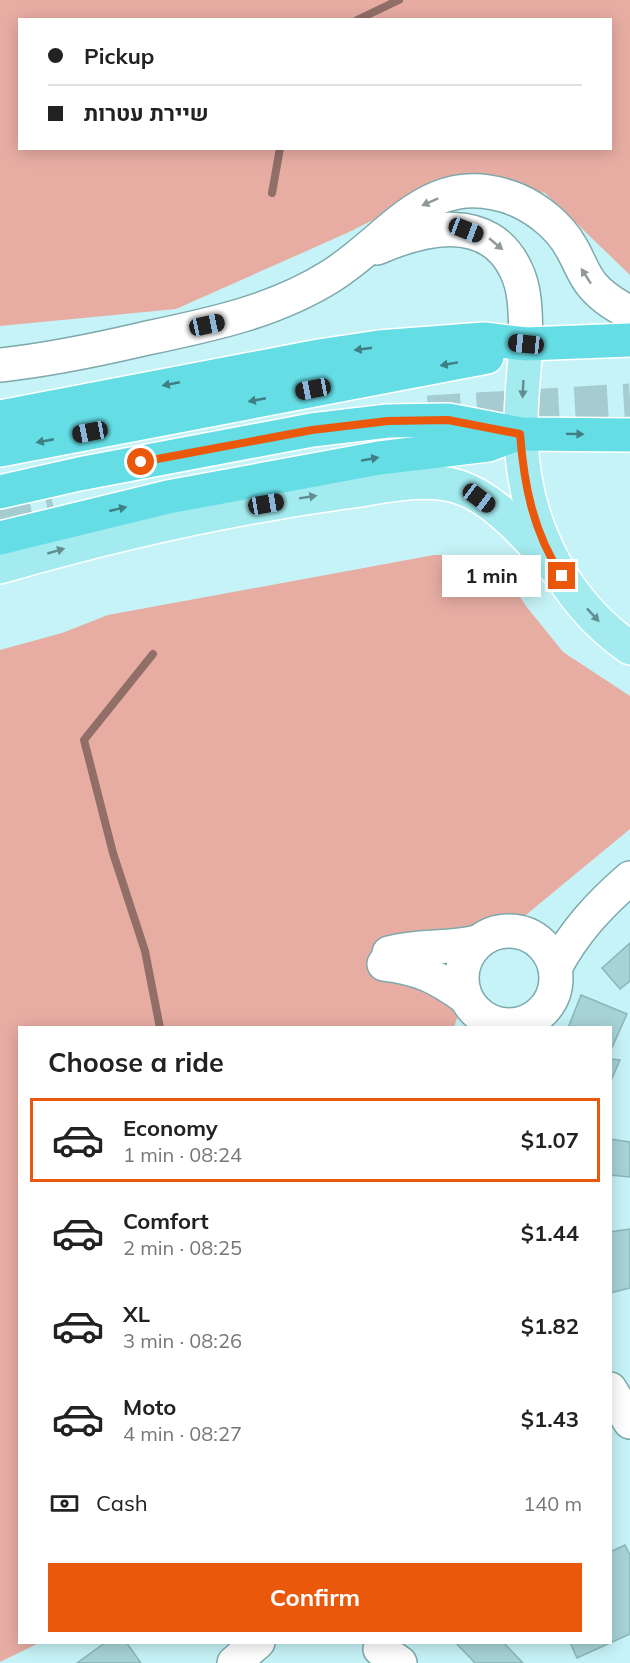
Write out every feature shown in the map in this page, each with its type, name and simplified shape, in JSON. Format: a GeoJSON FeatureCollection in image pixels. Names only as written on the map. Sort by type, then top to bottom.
{"type":"FeatureCollection","features":[{"type":"Feature","properties":{"kind":"highway"},"geometry":{"type":"LineString","coordinates":[[0,417],[319,356],[379,347],[484,339],[526,344],[630,340]]}},
{"type":"Feature","properties":{"kind":"highway"},"geometry":{"type":"LineString","coordinates":[[0,450],[485,358],[526,344]]}},
{"type":"Feature","properties":{"kind":"highway"},"geometry":{"type":"LineString","coordinates":[[0,492],[182,453],[312,430],[377,422],[448,420],[520,434],[630,435]]}},
{"type":"Feature","properties":{"kind":"highway"},"geometry":{"type":"LineString","coordinates":[[0,538],[168,497],[379,458],[488,445],[520,434]]}},
{"type":"Feature","properties":{"kind":"main road"},"geometry":{"type":"LineString","coordinates":[[526,344],[520,434],[524,475],[528,500],[540,535],[562,576]]}},
{"type":"Feature","properties":{"kind":"main road"},"geometry":{"type":"LineString","coordinates":[[0,567],[153,525],[305,497],[395,485],[436,483],[460,487],[479,498],[522,531],[596,619],[630,648]]}},
{"type":"Feature","properties":{"kind":"street"},"geometry":{"type":"LineString","coordinates":[[362,255],[405,215],[434,199],[466,193],[487,192],[501,195],[534,209],[556,227],[571,246],[592,286],[630,313]]}},
{"type":"Feature","properties":{"kind":"street"},"geometry":{"type":"LineString","coordinates":[[0,365],[84,352],[228,321],[269,307],[303,291],[362,255],[403,239],[447,228],[466,230],[489,238],[504,251],[516,270],[524,302],[526,344]]}},
{"type":"Feature","properties":{"kind":"street"},"geometry":{"type":"LineString","coordinates":[[555,968],[576,933],[598,906],[630,878]]}},
{"type":"Feature","properties":{"kind":"street"},"geometry":{"type":"LineString","coordinates":[[526,934],[565,922],[598,906]]}},
{"type":"Feature","properties":{"kind":"street"},"geometry":{"type":"LineString","coordinates":[[501,931],[526,934],[545,948],[555,968],[556,980],[549,1003],[531,1019],[518,1026],[489,1021],[473,1012],[435,976],[387,958],[415,947],[452,948],[477,942],[501,931]]}},
{"type":"Feature","properties":{"kind":"street"},"geometry":{"type":"LineString","coordinates":[[473,1012],[462,987],[462,967],[465,958],[477,942]]}},
{"type":"Feature","properties":{"kind":"street"},"geometry":{"type":"LineString","coordinates":[[612,1392],[630,1422]]}},
{"type":"Feature","properties":{"kind":"street"},"geometry":{"type":"LineString","coordinates":[[234,1663],[256,1644]]}},
{"type":"Feature","properties":{"kind":"shaded area"},"geometry":{"type":"Polygon","coordinates":[[[0,0],[630,0],[630,275],[545,193],[464,175],[347,233],[176,309],[0,326],[0,0]]]}},
{"type":"Feature","properties":{"kind":"shaded area"},"geometry":{"type":"Polygon","coordinates":[[[434,555],[491,555],[526,606],[563,652],[630,696],[630,829],[481,952],[454,1026],[18,1026],[18,1644],[37,1644],[0,1662],[0,650],[62,633],[108,615],[434,555]]]}},
{"type":"Feature","properties":{"kind":"building"},"geometry":{"type":"Polygon","coordinates":[[[630,943],[630,981],[620,989],[602,968],[630,943]]]}},
{"type":"Feature","properties":{"kind":"building"},"geometry":{"type":"Polygon","coordinates":[[[581,995],[627,1014],[612,1048],[612,1026],[569,1026],[581,995]]]}},
{"type":"Feature","properties":{"kind":"building"},"geometry":{"type":"Polygon","coordinates":[[[612,1059],[620,1060],[612,1078],[612,1059]]]}},
{"type":"Feature","properties":{"kind":"building"},"geometry":{"type":"Polygon","coordinates":[[[612,1139],[630,1142],[630,1177],[612,1175],[612,1139]]]}},
{"type":"Feature","properties":{"kind":"building"},"geometry":{"type":"Polygon","coordinates":[[[630,1229],[630,1288],[612,1292],[612,1232],[630,1229]]]}},
{"type":"Feature","properties":{"kind":"building"},"geometry":{"type":"Polygon","coordinates":[[[625,1545],[630,1555],[630,1634],[612,1642],[612,1551],[625,1545]]]}},
{"type":"Feature","properties":{"kind":"building"},"geometry":{"type":"Polygon","coordinates":[[[103,1644],[127,1644],[141,1663],[77,1663],[103,1644]]]}},
{"type":"Feature","properties":{"kind":"building"},"geometry":{"type":"Polygon","coordinates":[[[457,1644],[505,1644],[523,1663],[475,1663],[457,1644]]]}},
{"type":"Feature","properties":{"kind":"building"},"geometry":{"type":"Polygon","coordinates":[[[571,1644],[608,1644],[577,1658],[571,1644]]]}},
{"type":"Feature","properties":{"kind":"waterway"},"geometry":{"type":"LineString","coordinates":[[361,18],[399,0]]}},
{"type":"Feature","properties":{"kind":"waterway"},"geometry":{"type":"LineString","coordinates":[[272,193],[280,150]]}},
{"type":"Feature","properties":{"kind":"waterway"},"geometry":{"type":"LineString","coordinates":[[153,654],[84,740],[113,853],[145,951],[160,1026]]}},
{"type":"Feature","properties":{"kind":"tunnel"},"geometry":{"type":"LineString","coordinates":[[428,412],[630,400]]}},
{"type":"Feature","properties":{"kind":"tunnel"},"geometry":{"type":"LineString","coordinates":[[0,521],[54,509]]}},
{"type":"Feature","properties":{"kind":"route"},"geometry":{"type":"LineString","coordinates":[[141,462],[312,430],[388,421],[448,420],[520,434],[528,500],[540,535],[562,576]]}}]}
